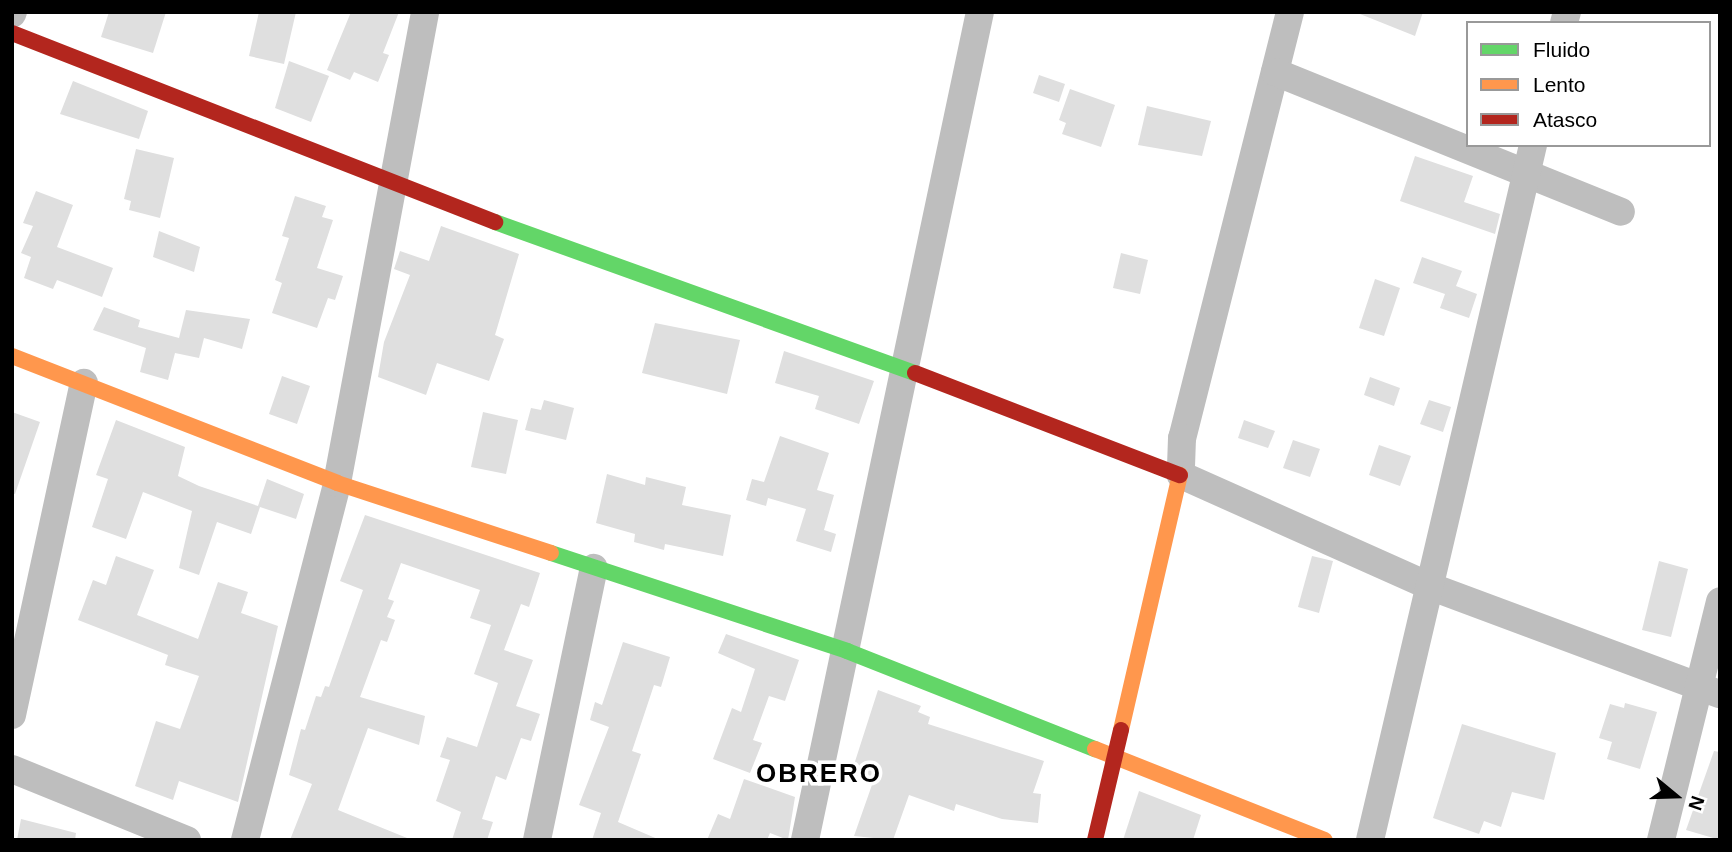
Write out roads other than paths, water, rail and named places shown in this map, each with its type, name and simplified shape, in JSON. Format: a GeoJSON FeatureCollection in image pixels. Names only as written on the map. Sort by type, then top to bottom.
{"type":"FeatureCollection","features":[{"type":"Feature","properties":{"kind":"street"},"geometry":{"type":"LineString","coordinates":[[245,840],[337,483],[425,12]]}},
{"type":"Feature","properties":{"kind":"street"},"geometry":{"type":"LineString","coordinates":[[805,840],[980,12]]}},
{"type":"Feature","properties":{"kind":"street"},"geometry":{"type":"LineString","coordinates":[[1095,840],[1181,475],[1182,438],[1290,12]]}},
{"type":"Feature","properties":{"kind":"street"},"geometry":{"type":"LineString","coordinates":[[12,33],[394,186],[906,369],[1181,475],[1429,586],[1709,690]]}},
{"type":"Feature","properties":{"kind":"street"},"geometry":{"type":"LineString","coordinates":[[1275,72],[1621,212]]}},
{"type":"Feature","properties":{"kind":"street"},"geometry":{"type":"LineString","coordinates":[[1370,840],[1533,147]]}},
{"type":"Feature","properties":{"kind":"street"},"geometry":{"type":"LineString","coordinates":[[12,356],[337,483],[847,651],[1115,754],[1325,840]]}},
{"type":"Feature","properties":{"kind":"street"},"geometry":{"type":"LineString","coordinates":[[12,715],[84,383]]}},
{"type":"Feature","properties":{"kind":"street"},"geometry":{"type":"LineString","coordinates":[[537,840],[594,568]]}},
{"type":"Feature","properties":{"kind":"street"},"geometry":{"type":"LineString","coordinates":[[1661,840],[1709,690],[1720,601]]}},
{"type":"Feature","properties":{"kind":"street"},"geometry":{"type":"LineString","coordinates":[[12,769],[187,840]]}},
{"type":"Feature","properties":{"kind":"district","name":"OBRERO"},"geometry":{"type":"Point","coordinates":[819,774]}}]}
